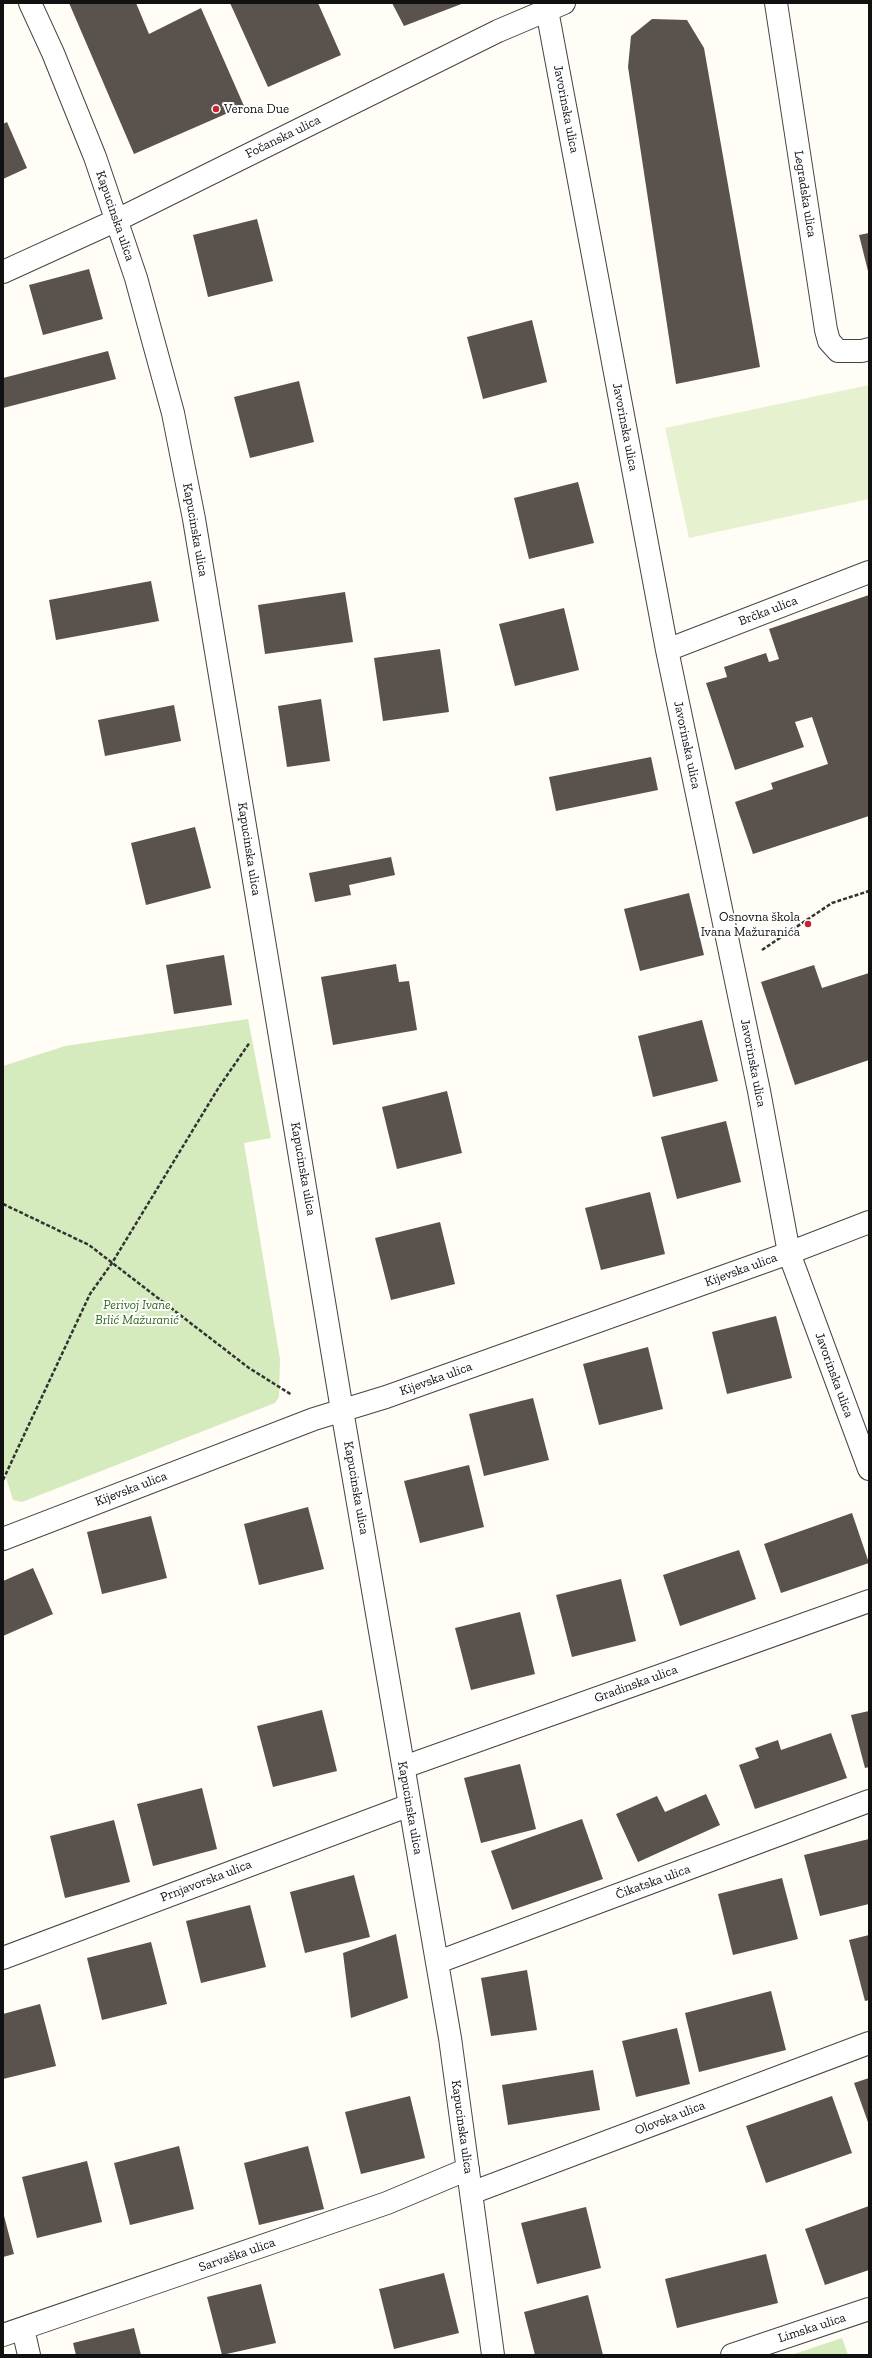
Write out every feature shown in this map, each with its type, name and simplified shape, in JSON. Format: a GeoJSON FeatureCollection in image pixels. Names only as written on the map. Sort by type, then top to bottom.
{"type":"FeatureCollection","features":[{"type":"Feature","properties":{"kind":"street","name":"Kapucinska ulica"},"geometry":{"type":"LineString","coordinates":[[30,3],[53,53],[95,157],[117,220],[154,342],[172,413],[194,519],[342,1410],[438,1962],[472,2193],[493,2355]]}},
{"type":"Feature","properties":{"kind":"street","name":"Legradska ulica"},"geometry":{"type":"LineString","coordinates":[[776,3],[826,330],[829,341],[838,350],[862,351],[869,349]]}},
{"type":"Feature","properties":{"kind":"street","name":"Fočanska ulica"},"geometry":{"type":"LineString","coordinates":[[3,272],[117,220],[498,31],[555,7]]}},
{"type":"Feature","properties":{"kind":"street","name":"Javorinska ulica"},"geometry":{"type":"LineString","coordinates":[[555,7],[667,650],[758,1084],[789,1253],[869,1469]]}},
{"type":"Feature","properties":{"kind":"street","name":"Brčka ulica"},"geometry":{"type":"LineString","coordinates":[[667,650],[869,572]]}},
{"type":"Feature","properties":{"kind":"street","name":"Kijevska ulica"},"geometry":{"type":"LineString","coordinates":[[3,1539],[314,1419],[386,1397],[789,1253],[869,1222]]}},
{"type":"Feature","properties":{"kind":"street","name":"Gradinska ulica"},"geometry":{"type":"LineString","coordinates":[[404,1767],[869,1601]]}},
{"type":"Feature","properties":{"kind":"street","name":"Čikatska ulica"},"geometry":{"type":"LineString","coordinates":[[438,1962],[869,1801]]}},
{"type":"Feature","properties":{"kind":"street","name":"Prnjavorska ulica"},"geometry":{"type":"LineString","coordinates":[[3,1958],[410,1805]]}},
{"type":"Feature","properties":{"kind":"street","name":"Olovska ulica"},"geometry":{"type":"LineString","coordinates":[[472,2193],[869,2043]]}},
{"type":"Feature","properties":{"kind":"street","name":"Sarvaška ulica"},"geometry":{"type":"LineString","coordinates":[[13,2332],[387,2203],[468,2169]]}},
{"type":"Feature","properties":{"kind":"street","name":"Limska ulica"},"geometry":{"type":"LineString","coordinates":[[732,2355],[869,2309]]}},
{"type":"Feature","properties":{"kind":"street"},"geometry":{"type":"LineString","coordinates":[[13,2332],[29,2355]]}},
{"type":"Feature","properties":{"kind":"path"},"geometry":{"type":"LineString","coordinates":[[757,954],[832,903],[869,890]]}},
{"type":"Feature","properties":{"kind":"path"},"geometry":{"type":"LineString","coordinates":[[3,1480],[90,1294],[112,1263],[219,1087],[254,1036]]}},
{"type":"Feature","properties":{"kind":"path"},"geometry":{"type":"LineString","coordinates":[[3,1204],[89,1245],[249,1368],[294,1396]]}},
{"type":"Feature","properties":{"kind":"green space"},"geometry":{"type":"Polygon","coordinates":[[[869,385],[869,499],[689,538],[665,428],[869,385]]]}},
{"type":"Feature","properties":{"kind":"green space","name":"Perivoj Ivane Brlić Mažuranić"},"geometry":{"type":"Polygon","coordinates":[[[248,1019],[271,1138],[244,1143],[280,1359],[279,1397],[275,1403],[22,1502],[13,1500],[3,1468],[3,1066],[65,1046],[248,1019]]]}},
{"type":"Feature","properties":{"kind":"green space"},"geometry":{"type":"Polygon","coordinates":[[[842,2338],[848,2355],[791,2355],[842,2338]]]}},
{"type":"Feature","properties":{"kind":"building"},"geometry":{"type":"Polygon","coordinates":[[[69,3],[136,3],[149,34],[201,8],[244,106],[134,154],[69,3]]]}},
{"type":"Feature","properties":{"kind":"building"},"geometry":{"type":"Polygon","coordinates":[[[230,3],[318,3],[341,55],[268,87],[230,3]]]}},
{"type":"Feature","properties":{"kind":"building"},"geometry":{"type":"Polygon","coordinates":[[[392,3],[464,3],[404,26],[392,3]]]}},
{"type":"Feature","properties":{"kind":"building"},"geometry":{"type":"Polygon","coordinates":[[[652,19],[687,20],[704,48],[760,367],[676,384],[628,67],[631,36],[652,19]]]}},
{"type":"Feature","properties":{"kind":"building"},"geometry":{"type":"Polygon","coordinates":[[[7,122],[27,168],[3,179],[3,124],[7,122]]]}},
{"type":"Feature","properties":{"kind":"building"},"geometry":{"type":"Polygon","coordinates":[[[257,219],[273,281],[208,297],[193,235],[257,219]]]}},
{"type":"Feature","properties":{"kind":"building"},"geometry":{"type":"Polygon","coordinates":[[[869,233],[869,271],[868,271],[859,235],[869,233]]]}},
{"type":"Feature","properties":{"kind":"building"},"geometry":{"type":"Polygon","coordinates":[[[89,269],[103,319],[43,335],[29,285],[89,269]]]}},
{"type":"Feature","properties":{"kind":"building"},"geometry":{"type":"Polygon","coordinates":[[[532,320],[547,382],[483,399],[467,337],[532,320]]]}},
{"type":"Feature","properties":{"kind":"building"},"geometry":{"type":"Polygon","coordinates":[[[108,351],[116,379],[3,408],[3,378],[108,351]]]}},
{"type":"Feature","properties":{"kind":"building"},"geometry":{"type":"Polygon","coordinates":[[[299,381],[314,442],[250,458],[234,397],[299,381]]]}},
{"type":"Feature","properties":{"kind":"building"},"geometry":{"type":"Polygon","coordinates":[[[578,482],[594,543],[529,559],[514,498],[578,482]]]}},
{"type":"Feature","properties":{"kind":"building"},"geometry":{"type":"Polygon","coordinates":[[[151,581],[159,621],[56,640],[49,600],[151,581]]]}},
{"type":"Feature","properties":{"kind":"building"},"geometry":{"type":"Polygon","coordinates":[[[345,592],[353,642],[265,654],[258,605],[345,592]]]}},
{"type":"Feature","properties":{"kind":"building"},"geometry":{"type":"Polygon","coordinates":[[[869,595],[869,816],[753,854],[735,802],[773,789],[771,783],[828,764],[812,717],[795,722],[804,747],[735,770],[706,683],[727,677],[724,667],[766,653],[769,662],[779,659],[769,629],[869,595]]]}},
{"type":"Feature","properties":{"kind":"building"},"geometry":{"type":"Polygon","coordinates":[[[564,608],[579,670],[515,686],[499,624],[564,608]]]}},
{"type":"Feature","properties":{"kind":"building"},"geometry":{"type":"Polygon","coordinates":[[[440,649],[449,712],[383,721],[374,658],[440,649]]]}},
{"type":"Feature","properties":{"kind":"building"},"geometry":{"type":"Polygon","coordinates":[[[321,699],[330,761],[287,767],[278,706],[321,699]]]}},
{"type":"Feature","properties":{"kind":"building"},"geometry":{"type":"Polygon","coordinates":[[[174,705],[181,741],[105,756],[98,720],[174,705]]]}},
{"type":"Feature","properties":{"kind":"building"},"geometry":{"type":"Polygon","coordinates":[[[651,757],[658,790],[556,811],[549,777],[651,757]]]}},
{"type":"Feature","properties":{"kind":"building"},"geometry":{"type":"Polygon","coordinates":[[[195,827],[211,888],[146,905],[131,843],[195,827]]]}},
{"type":"Feature","properties":{"kind":"building"},"geometry":{"type":"Polygon","coordinates":[[[391,857],[395,875],[349,885],[351,895],[315,902],[309,873],[391,857]]]}},
{"type":"Feature","properties":{"kind":"building"},"geometry":{"type":"Polygon","coordinates":[[[689,893],[704,955],[640,971],[624,909],[689,893]]]}},
{"type":"Feature","properties":{"kind":"building"},"geometry":{"type":"Polygon","coordinates":[[[224,955],[232,1005],[174,1014],[166,965],[224,955]]]}},
{"type":"Feature","properties":{"kind":"building"},"geometry":{"type":"Polygon","coordinates":[[[396,964],[399,982],[409,981],[417,1030],[333,1045],[321,977],[396,964]]]}},
{"type":"Feature","properties":{"kind":"building","name":"Osnovna škola Ivana Mažuranića"},"geometry":{"type":"Polygon","coordinates":[[[814,965],[822,988],[869,973],[869,1060],[795,1085],[761,982],[814,965]]]}},
{"type":"Feature","properties":{"kind":"building"},"geometry":{"type":"Polygon","coordinates":[[[702,1020],[718,1081],[653,1097],[638,1036],[702,1020]]]}},
{"type":"Feature","properties":{"kind":"building"},"geometry":{"type":"Polygon","coordinates":[[[447,1091],[462,1153],[397,1169],[382,1107],[447,1091]]]}},
{"type":"Feature","properties":{"kind":"building"},"geometry":{"type":"Polygon","coordinates":[[[726,1121],[741,1182],[677,1199],[661,1137],[726,1121]]]}},
{"type":"Feature","properties":{"kind":"building"},"geometry":{"type":"Polygon","coordinates":[[[650,1192],[665,1254],[601,1270],[585,1208],[650,1192]]]}},
{"type":"Feature","properties":{"kind":"building"},"geometry":{"type":"Polygon","coordinates":[[[440,1222],[455,1284],[391,1300],[375,1238],[440,1222]]]}},
{"type":"Feature","properties":{"kind":"building"},"geometry":{"type":"Polygon","coordinates":[[[776,1316],[792,1378],[727,1394],[712,1332],[776,1316]]]}},
{"type":"Feature","properties":{"kind":"building"},"geometry":{"type":"Polygon","coordinates":[[[648,1347],[663,1409],[599,1425],[583,1364],[648,1347]]]}},
{"type":"Feature","properties":{"kind":"building"},"geometry":{"type":"Polygon","coordinates":[[[533,1398],[549,1460],[484,1476],[469,1414],[533,1398]]]}},
{"type":"Feature","properties":{"kind":"building"},"geometry":{"type":"Polygon","coordinates":[[[469,1465],[484,1527],[420,1543],[404,1481],[469,1465]]]}},
{"type":"Feature","properties":{"kind":"building"},"geometry":{"type":"Polygon","coordinates":[[[308,1507],[324,1569],[259,1585],[244,1524],[308,1507]]]}},
{"type":"Feature","properties":{"kind":"building"},"geometry":{"type":"Polygon","coordinates":[[[852,1513],[869,1563],[781,1593],[764,1544],[852,1513]]]}},
{"type":"Feature","properties":{"kind":"building"},"geometry":{"type":"Polygon","coordinates":[[[151,1516],[167,1578],[102,1594],[87,1532],[151,1516]]]}},
{"type":"Feature","properties":{"kind":"building"},"geometry":{"type":"Polygon","coordinates":[[[739,1550],[756,1599],[680,1626],[663,1575],[739,1550]]]}},
{"type":"Feature","properties":{"kind":"building"},"geometry":{"type":"Polygon","coordinates":[[[33,1568],[53,1614],[3,1636],[3,1581],[33,1568]]]}},
{"type":"Feature","properties":{"kind":"building"},"geometry":{"type":"Polygon","coordinates":[[[621,1579],[636,1641],[572,1657],[556,1595],[621,1579]]]}},
{"type":"Feature","properties":{"kind":"building"},"geometry":{"type":"Polygon","coordinates":[[[520,1612],[535,1674],[471,1690],[455,1628],[520,1612]]]}},
{"type":"Feature","properties":{"kind":"building"},"geometry":{"type":"Polygon","coordinates":[[[322,1710],[337,1771],[273,1787],[257,1726],[322,1710]]]}},
{"type":"Feature","properties":{"kind":"building"},"geometry":{"type":"Polygon","coordinates":[[[869,1711],[869,1767],[865,1768],[851,1715],[869,1711]]]}},
{"type":"Feature","properties":{"kind":"building"},"geometry":{"type":"Polygon","coordinates":[[[831,1733],[847,1778],[755,1809],[739,1765],[759,1758],[755,1748],[778,1740],[781,1750],[831,1733]]]}},
{"type":"Feature","properties":{"kind":"building"},"geometry":{"type":"Polygon","coordinates":[[[520,1764],[536,1829],[481,1843],[464,1778],[520,1764]]]}},
{"type":"Feature","properties":{"kind":"building"},"geometry":{"type":"Polygon","coordinates":[[[202,1788],[217,1849],[153,1866],[137,1804],[202,1788]]]}},
{"type":"Feature","properties":{"kind":"building"},"geometry":{"type":"Polygon","coordinates":[[[706,1794],[720,1825],[638,1862],[616,1814],[657,1796],[665,1812],[706,1794]]]}},
{"type":"Feature","properties":{"kind":"building"},"geometry":{"type":"Polygon","coordinates":[[[582,1819],[603,1879],[512,1910],[491,1851],[582,1819]]]}},
{"type":"Feature","properties":{"kind":"building"},"geometry":{"type":"Polygon","coordinates":[[[114,1820],[130,1882],[65,1898],[50,1836],[114,1820]]]}},
{"type":"Feature","properties":{"kind":"building"},"geometry":{"type":"Polygon","coordinates":[[[869,1839],[869,1904],[820,1916],[804,1855],[869,1839]]]}},
{"type":"Feature","properties":{"kind":"building"},"geometry":{"type":"Polygon","coordinates":[[[354,1875],[370,1937],[305,1953],[290,1892],[354,1875]]]}},
{"type":"Feature","properties":{"kind":"building"},"geometry":{"type":"Polygon","coordinates":[[[782,1878],[798,1939],[733,1955],[718,1894],[782,1878]]]}},
{"type":"Feature","properties":{"kind":"building"},"geometry":{"type":"Polygon","coordinates":[[[250,1905],[266,1967],[201,1983],[186,1921],[250,1905]]]}},
{"type":"Feature","properties":{"kind":"building"},"geometry":{"type":"Polygon","coordinates":[[[396,1934],[408,1998],[351,2018],[343,1953],[396,1934]]]}},
{"type":"Feature","properties":{"kind":"building"},"geometry":{"type":"Polygon","coordinates":[[[869,1935],[869,2000],[865,2001],[849,1940],[869,1935]]]}},
{"type":"Feature","properties":{"kind":"building"},"geometry":{"type":"Polygon","coordinates":[[[151,1942],[167,2004],[102,2020],[87,1958],[151,1942]]]}},
{"type":"Feature","properties":{"kind":"building"},"geometry":{"type":"Polygon","coordinates":[[[527,1970],[537,2030],[491,2036],[481,1978],[527,1970]]]}},
{"type":"Feature","properties":{"kind":"building"},"geometry":{"type":"Polygon","coordinates":[[[771,1991],[786,2050],[699,2072],[685,2013],[771,1991]]]}},
{"type":"Feature","properties":{"kind":"building"},"geometry":{"type":"Polygon","coordinates":[[[40,2004],[56,2066],[3,2079],[3,2014],[40,2004]]]}},
{"type":"Feature","properties":{"kind":"building"},"geometry":{"type":"Polygon","coordinates":[[[677,2028],[690,2084],[636,2097],[622,2041],[677,2028]]]}},
{"type":"Feature","properties":{"kind":"building"},"geometry":{"type":"Polygon","coordinates":[[[593,2070],[600,2110],[508,2125],[502,2085],[593,2070]]]}},
{"type":"Feature","properties":{"kind":"building"},"geometry":{"type":"Polygon","coordinates":[[[869,2078],[869,2125],[854,2083],[869,2078]]]}},
{"type":"Feature","properties":{"kind":"building"},"geometry":{"type":"Polygon","coordinates":[[[410,2096],[425,2158],[361,2174],[345,2112],[410,2096]]]}},
{"type":"Feature","properties":{"kind":"building"},"geometry":{"type":"Polygon","coordinates":[[[832,2096],[852,2153],[766,2183],[746,2126],[832,2096]]]}},
{"type":"Feature","properties":{"kind":"building"},"geometry":{"type":"Polygon","coordinates":[[[179,2146],[194,2209],[130,2225],[114,2163],[179,2146]]]}},
{"type":"Feature","properties":{"kind":"building"},"geometry":{"type":"Polygon","coordinates":[[[308,2146],[324,2209],[259,2225],[244,2163],[308,2146]]]}},
{"type":"Feature","properties":{"kind":"building"},"geometry":{"type":"Polygon","coordinates":[[[87,2161],[102,2222],[37,2238],[22,2177],[87,2161]]]}},
{"type":"Feature","properties":{"kind":"building"},"geometry":{"type":"Polygon","coordinates":[[[869,2206],[869,2270],[825,2285],[805,2229],[869,2206]]]}},
{"type":"Feature","properties":{"kind":"building"},"geometry":{"type":"Polygon","coordinates":[[[586,2207],[601,2268],[537,2284],[521,2223],[586,2207]]]}},
{"type":"Feature","properties":{"kind":"building"},"geometry":{"type":"Polygon","coordinates":[[[3,2212],[14,2254],[3,2257],[3,2212]]]}},
{"type":"Feature","properties":{"kind":"building"},"geometry":{"type":"Polygon","coordinates":[[[766,2254],[778,2303],[677,2328],[665,2279],[766,2254]]]}},
{"type":"Feature","properties":{"kind":"building"},"geometry":{"type":"Polygon","coordinates":[[[444,2273],[459,2333],[394,2349],[379,2289],[444,2273]]]}},
{"type":"Feature","properties":{"kind":"building"},"geometry":{"type":"Polygon","coordinates":[[[261,2284],[276,2343],[222,2355],[207,2297],[261,2284]]]}},
{"type":"Feature","properties":{"kind":"building"},"geometry":{"type":"Polygon","coordinates":[[[588,2295],[603,2355],[535,2355],[524,2312],[588,2295]]]}},
{"type":"Feature","properties":{"kind":"building"},"geometry":{"type":"Polygon","coordinates":[[[134,2328],[141,2355],[76,2355],[73,2343],[134,2328]]]}},
{"type":"Feature","properties":{"kind":"place","name":"Verona Due"},"geometry":{"type":"Point","coordinates":[216,109]}},
{"type":"Feature","properties":{"kind":"place","name":"Osnovna škola Ivana Mažuranića"},"geometry":{"type":"Point","coordinates":[808,924]}}]}
